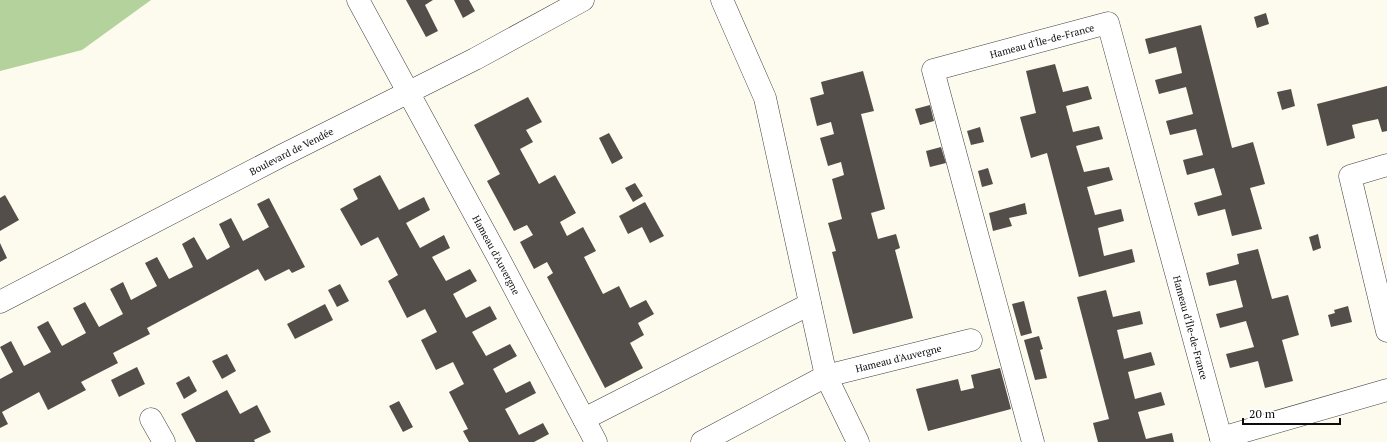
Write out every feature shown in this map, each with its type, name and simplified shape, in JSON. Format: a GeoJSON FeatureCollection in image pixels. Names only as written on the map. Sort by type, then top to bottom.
{"type":"FeatureCollection","features":[{"type":"Feature","properties":{"kind":"street","name":"Hameau d'Auvergne"},"geometry":{"type":"LineString","coordinates":[[358,0],[596,442]]}},
{"type":"Feature","properties":{"kind":"street","name":"Boulevard de Vendée"},"geometry":{"type":"LineString","coordinates":[[0,302],[281,156],[476,59],[582,0]]}},
{"type":"Feature","properties":{"kind":"street"},"geometry":{"type":"LineString","coordinates":[[722,0],[765,98],[826,376],[858,442]]}},
{"type":"Feature","properties":{"kind":"street","name":"Hameau d'Île-de-France"},"geometry":{"type":"LineString","coordinates":[[1033,442],[933,70],[1108,23],[1221,440],[1387,390]]}},
{"type":"Feature","properties":{"kind":"street"},"geometry":{"type":"LineString","coordinates":[[1387,165],[1350,176],[1387,330]]}},
{"type":"Feature","properties":{"kind":"street"},"geometry":{"type":"LineString","coordinates":[[584,419],[810,304]]}},
{"type":"Feature","properties":{"kind":"street","name":"Hameau d'Auvergne"},"geometry":{"type":"LineString","coordinates":[[702,442],[826,376],[971,340]]}},
{"type":"Feature","properties":{"kind":"street"},"geometry":{"type":"LineString","coordinates":[[151,419],[164,442]]}},
{"type":"Feature","properties":{"kind":"green space"},"geometry":{"type":"Polygon","coordinates":[[[0,0],[151,0],[82,50],[0,71],[0,0]]]}},
{"type":"Feature","properties":{"kind":"building"},"geometry":{"type":"Polygon","coordinates":[[[406,0],[433,0],[425,5],[438,31],[426,37],[406,0]]]}},
{"type":"Feature","properties":{"kind":"building"},"geometry":{"type":"Polygon","coordinates":[[[454,0],[469,0],[475,11],[463,18],[454,0]]]}},
{"type":"Feature","properties":{"kind":"building"},"geometry":{"type":"Polygon","coordinates":[[[1266,13],[1269,24],[1257,28],[1254,17],[1266,13]]]}},
{"type":"Feature","properties":{"kind":"building"},"geometry":{"type":"Polygon","coordinates":[[[1201,25],[1232,148],[1253,142],[1265,184],[1250,188],[1262,229],[1232,236],[1225,209],[1198,216],[1194,203],[1222,195],[1214,168],[1187,175],[1183,160],[1203,155],[1196,129],[1170,135],[1166,121],[1193,114],[1186,87],[1159,94],[1155,80],[1182,73],[1176,47],[1149,54],[1145,39],[1201,25]]]}},
{"type":"Feature","properties":{"kind":"building"},"geometry":{"type":"Polygon","coordinates":[[[1055,64],[1063,92],[1088,86],[1092,99],[1066,106],[1073,132],[1099,126],[1103,139],[1076,146],[1084,172],[1109,167],[1113,180],[1087,187],[1095,215],[1121,209],[1124,221],[1098,228],[1104,256],[1132,249],[1135,262],[1079,277],[1047,153],[1031,158],[1020,117],[1036,113],[1026,71],[1055,64]]]}},
{"type":"Feature","properties":{"kind":"building"},"geometry":{"type":"Polygon","coordinates":[[[863,71],[874,111],[861,114],[885,209],[871,213],[878,239],[896,234],[900,248],[895,250],[913,318],[853,334],[832,252],[836,251],[828,223],[842,219],[832,179],[844,175],[841,162],[828,166],[820,138],[834,134],[831,122],[817,126],[810,98],[824,94],[821,82],[863,71]]]}},
{"type":"Feature","properties":{"kind":"building"},"geometry":{"type":"Polygon","coordinates":[[[1387,86],[1387,131],[1382,132],[1378,119],[1352,125],[1355,138],[1327,146],[1317,104],[1387,86]]]}},
{"type":"Feature","properties":{"kind":"building"},"geometry":{"type":"Polygon","coordinates":[[[1291,89],[1295,106],[1282,110],[1277,92],[1291,89]]]}},
{"type":"Feature","properties":{"kind":"building"},"geometry":{"type":"Polygon","coordinates":[[[528,97],[542,122],[526,130],[533,142],[520,149],[539,184],[555,175],[576,213],[560,222],[567,236],[583,227],[596,251],[584,257],[603,294],[619,286],[630,308],[646,300],[654,314],[638,323],[644,335],[630,343],[643,368],[605,388],[547,277],[553,273],[547,262],[534,269],[520,242],[533,235],[527,225],[514,231],[487,181],[500,174],[474,125],[528,97]]]}},
{"type":"Feature","properties":{"kind":"building"},"geometry":{"type":"Polygon","coordinates":[[[930,105],[934,121],[920,125],[915,109],[930,105]]]}},
{"type":"Feature","properties":{"kind":"building"},"geometry":{"type":"Polygon","coordinates":[[[980,127],[984,142],[971,145],[967,131],[980,127]]]}},
{"type":"Feature","properties":{"kind":"building"},"geometry":{"type":"Polygon","coordinates":[[[609,133],[623,158],[612,164],[599,138],[609,133]]]}},
{"type":"Feature","properties":{"kind":"building"},"geometry":{"type":"Polygon","coordinates":[[[941,147],[946,163],[930,167],[926,151],[941,147]]]}},
{"type":"Feature","properties":{"kind":"building"},"geometry":{"type":"Polygon","coordinates":[[[988,168],[993,184],[982,187],[978,171],[988,168]]]}},
{"type":"Feature","properties":{"kind":"building"},"geometry":{"type":"Polygon","coordinates":[[[380,175],[399,210],[424,197],[430,210],[406,223],[420,248],[444,235],[450,248],[432,257],[446,281],[470,269],[477,281],[453,294],[466,318],[490,306],[497,319],[472,332],[486,356],[510,344],[517,356],[493,369],[506,393],[530,381],[536,393],[505,409],[519,435],[543,423],[549,434],[534,442],[469,442],[463,431],[468,429],[449,392],[464,384],[453,362],[436,370],[421,340],[437,332],[425,309],[407,318],[388,281],[398,275],[378,237],[361,246],[340,209],[358,199],[353,189],[380,175]]]}},
{"type":"Feature","properties":{"kind":"building"},"geometry":{"type":"Polygon","coordinates":[[[635,183],[643,196],[633,202],[625,188],[635,183]]]}},
{"type":"Feature","properties":{"kind":"building"},"geometry":{"type":"Polygon","coordinates":[[[5,195],[19,220],[0,231],[0,198],[5,195]]]}},
{"type":"Feature","properties":{"kind":"building"},"geometry":{"type":"Polygon","coordinates":[[[269,198],[305,267],[292,273],[289,269],[265,281],[258,269],[147,328],[150,334],[113,353],[118,363],[81,382],[86,390],[48,410],[39,392],[2,412],[8,424],[0,428],[0,379],[13,372],[0,347],[11,341],[24,366],[51,352],[37,327],[48,321],[62,346],[86,333],[73,308],[85,302],[99,327],[123,314],[110,289],[123,282],[131,300],[157,286],[145,263],[157,257],[169,279],[193,267],[182,244],[194,237],[207,260],[230,247],[219,224],[231,218],[243,241],[269,227],[257,204],[269,198]]]}},
{"type":"Feature","properties":{"kind":"building"},"geometry":{"type":"Polygon","coordinates":[[[645,202],[664,236],[650,243],[642,227],[628,234],[619,216],[645,202]]]}},
{"type":"Feature","properties":{"kind":"building"},"geometry":{"type":"Polygon","coordinates":[[[1025,203],[1027,214],[1009,218],[1012,226],[993,231],[989,213],[1025,203]]]}},
{"type":"Feature","properties":{"kind":"building"},"geometry":{"type":"Polygon","coordinates":[[[1318,234],[1321,248],[1313,251],[1309,237],[1318,234]]]}},
{"type":"Feature","properties":{"kind":"building"},"geometry":{"type":"Polygon","coordinates":[[[0,243],[7,258],[0,262],[0,243]]]}},
{"type":"Feature","properties":{"kind":"building"},"geometry":{"type":"Polygon","coordinates":[[[1258,249],[1272,299],[1288,295],[1299,335],[1282,340],[1293,381],[1265,388],[1258,361],[1230,368],[1226,354],[1254,347],[1246,321],[1220,328],[1216,314],[1243,307],[1236,280],[1209,286],[1206,273],[1239,264],[1237,254],[1258,249]]]}},
{"type":"Feature","properties":{"kind":"building"},"geometry":{"type":"Polygon","coordinates":[[[340,284],[349,301],[337,307],[328,290],[340,284]]]}},
{"type":"Feature","properties":{"kind":"building"},"geometry":{"type":"Polygon","coordinates":[[[1106,290],[1113,317],[1140,311],[1143,324],[1117,330],[1124,359],[1151,352],[1155,365],[1128,372],[1135,399],[1161,392],[1165,405],[1138,412],[1146,439],[1172,433],[1174,442],[1098,442],[1093,423],[1109,419],[1077,297],[1106,290]]]}},
{"type":"Feature","properties":{"kind":"building"},"geometry":{"type":"Polygon","coordinates":[[[1024,301],[1032,333],[1021,336],[1012,304],[1024,301]]]}},
{"type":"Feature","properties":{"kind":"building"},"geometry":{"type":"Polygon","coordinates":[[[325,304],[333,320],[295,339],[287,324],[325,304]]]}},
{"type":"Feature","properties":{"kind":"building"},"geometry":{"type":"Polygon","coordinates":[[[1348,306],[1352,322],[1331,327],[1328,315],[1335,313],[1334,310],[1348,306]]]}},
{"type":"Feature","properties":{"kind":"building"},"geometry":{"type":"Polygon","coordinates":[[[1039,336],[1043,349],[1040,350],[1047,378],[1035,380],[1024,340],[1039,336]]]}},
{"type":"Feature","properties":{"kind":"building"},"geometry":{"type":"Polygon","coordinates":[[[227,354],[236,371],[222,379],[212,361],[227,354]]]}},
{"type":"Feature","properties":{"kind":"building"},"geometry":{"type":"Polygon","coordinates":[[[137,367],[145,384],[119,397],[111,380],[137,367]]]}},
{"type":"Feature","properties":{"kind":"building"},"geometry":{"type":"Polygon","coordinates":[[[1000,368],[1011,409],[928,431],[916,389],[958,379],[961,391],[974,388],[971,375],[1000,368]]]}},
{"type":"Feature","properties":{"kind":"building"},"geometry":{"type":"Polygon","coordinates":[[[189,376],[197,391],[184,399],[176,383],[189,376]]]}},
{"type":"Feature","properties":{"kind":"building"},"geometry":{"type":"Polygon","coordinates":[[[227,390],[240,414],[257,405],[271,432],[254,440],[255,442],[196,442],[181,414],[227,390]]]}},
{"type":"Feature","properties":{"kind":"building"},"geometry":{"type":"Polygon","coordinates":[[[399,401],[413,427],[403,432],[389,406],[399,401]]]}}]}
